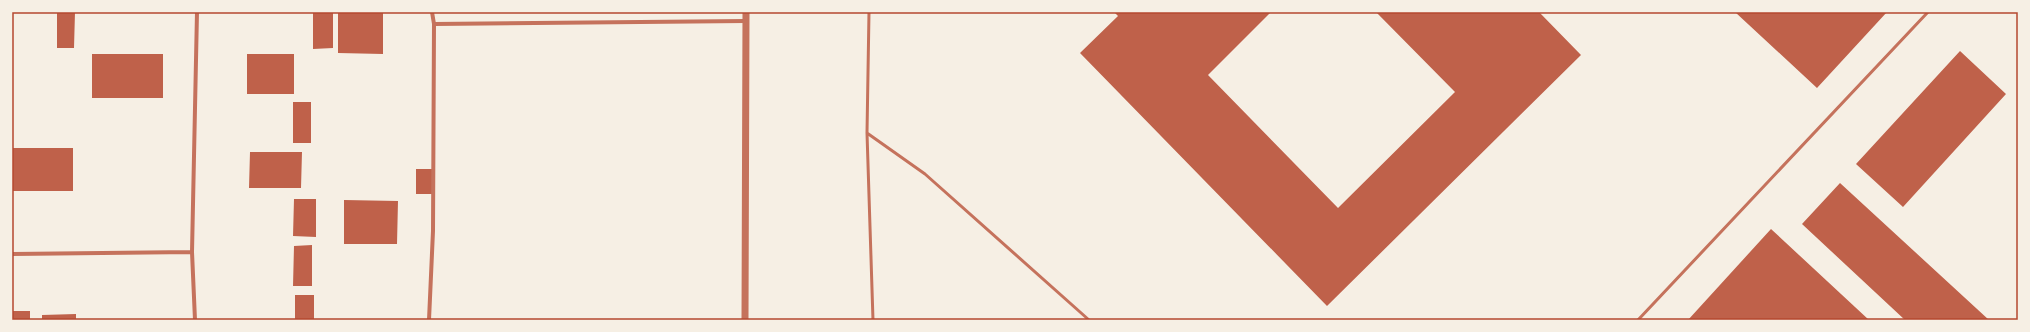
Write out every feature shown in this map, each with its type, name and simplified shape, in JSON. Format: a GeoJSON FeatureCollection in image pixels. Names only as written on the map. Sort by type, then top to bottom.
{"type":"FeatureCollection","features":[{"type":"Feature","properties":{"kind":"street"},"geometry":{"type":"LineString","coordinates":[[195,320],[192,252],[197,12]]}},
{"type":"Feature","properties":{"kind":"street"},"geometry":{"type":"LineString","coordinates":[[429,320],[433,231],[434,24],[432,12]]}},
{"type":"Feature","properties":{"kind":"street"},"geometry":{"type":"LineString","coordinates":[[744,320],[746,12]]}},
{"type":"Feature","properties":{"kind":"street"},"geometry":{"type":"LineString","coordinates":[[434,24],[746,20]]}},
{"type":"Feature","properties":{"kind":"street"},"geometry":{"type":"LineString","coordinates":[[12,254],[192,252]]}},
{"type":"Feature","properties":{"kind":"lane"},"geometry":{"type":"LineString","coordinates":[[869,12],[867,133],[873,320]]}},
{"type":"Feature","properties":{"kind":"lane"},"geometry":{"type":"LineString","coordinates":[[1638,320],[1928,12]]}},
{"type":"Feature","properties":{"kind":"lane"},"geometry":{"type":"LineString","coordinates":[[867,133],[925,174],[1089,320]]}},
{"type":"Feature","properties":{"kind":"building"},"geometry":{"type":"Polygon","coordinates":[[[57,12],[75,12],[74,48],[57,48],[57,12]]]}},
{"type":"Feature","properties":{"kind":"building"},"geometry":{"type":"Polygon","coordinates":[[[313,12],[333,12],[333,48],[313,49],[313,12]]]}},
{"type":"Feature","properties":{"kind":"building"},"geometry":{"type":"Polygon","coordinates":[[[338,12],[383,12],[383,54],[338,53],[338,12]]]}},
{"type":"Feature","properties":{"kind":"building"},"geometry":{"type":"Polygon","coordinates":[[[1114,12],[1271,12],[1208,75],[1338,208],[1455,92],[1376,12],[1539,12],[1581,55],[1327,306],[1080,53],[1118,16],[1114,12]]]}},
{"type":"Feature","properties":{"kind":"building"},"geometry":{"type":"Polygon","coordinates":[[[1735,12],[1887,12],[1817,88],[1735,12]]]}},
{"type":"Feature","properties":{"kind":"building"},"geometry":{"type":"Polygon","coordinates":[[[1960,51],[2006,94],[1903,207],[1856,164],[1960,51]]]}},
{"type":"Feature","properties":{"kind":"building"},"geometry":{"type":"Polygon","coordinates":[[[92,54],[163,54],[163,98],[92,98],[92,54]]]}},
{"type":"Feature","properties":{"kind":"building"},"geometry":{"type":"Polygon","coordinates":[[[247,54],[294,54],[294,94],[247,94],[247,54]]]}},
{"type":"Feature","properties":{"kind":"building"},"geometry":{"type":"Polygon","coordinates":[[[293,102],[311,102],[311,143],[293,143],[293,102]]]}},
{"type":"Feature","properties":{"kind":"building"},"geometry":{"type":"Polygon","coordinates":[[[12,148],[73,148],[73,191],[12,191],[12,148]]]}},
{"type":"Feature","properties":{"kind":"building"},"geometry":{"type":"Polygon","coordinates":[[[250,152],[302,152],[301,188],[249,188],[250,152]]]}},
{"type":"Feature","properties":{"kind":"building"},"geometry":{"type":"Polygon","coordinates":[[[416,169],[433,169],[433,194],[416,194],[416,169]]]}},
{"type":"Feature","properties":{"kind":"building"},"geometry":{"type":"Polygon","coordinates":[[[1840,183],[1989,320],[1905,320],[1802,224],[1840,183]]]}},
{"type":"Feature","properties":{"kind":"building"},"geometry":{"type":"Polygon","coordinates":[[[294,199],[316,199],[316,237],[293,236],[294,199]]]}},
{"type":"Feature","properties":{"kind":"building"},"geometry":{"type":"Polygon","coordinates":[[[344,200],[398,201],[397,244],[344,244],[344,200]]]}},
{"type":"Feature","properties":{"kind":"building"},"geometry":{"type":"Polygon","coordinates":[[[1771,229],[1869,320],[1688,320],[1771,229]]]}},
{"type":"Feature","properties":{"kind":"building"},"geometry":{"type":"Polygon","coordinates":[[[312,245],[312,286],[293,286],[294,246],[312,245]]]}},
{"type":"Feature","properties":{"kind":"building"},"geometry":{"type":"Polygon","coordinates":[[[295,295],[314,295],[314,320],[295,320],[295,295]]]}},
{"type":"Feature","properties":{"kind":"building"},"geometry":{"type":"Polygon","coordinates":[[[12,311],[30,311],[30,320],[12,320],[12,311]]]}},
{"type":"Feature","properties":{"kind":"building"},"geometry":{"type":"Polygon","coordinates":[[[76,314],[76,320],[42,320],[42,315],[76,314]]]}}]}
